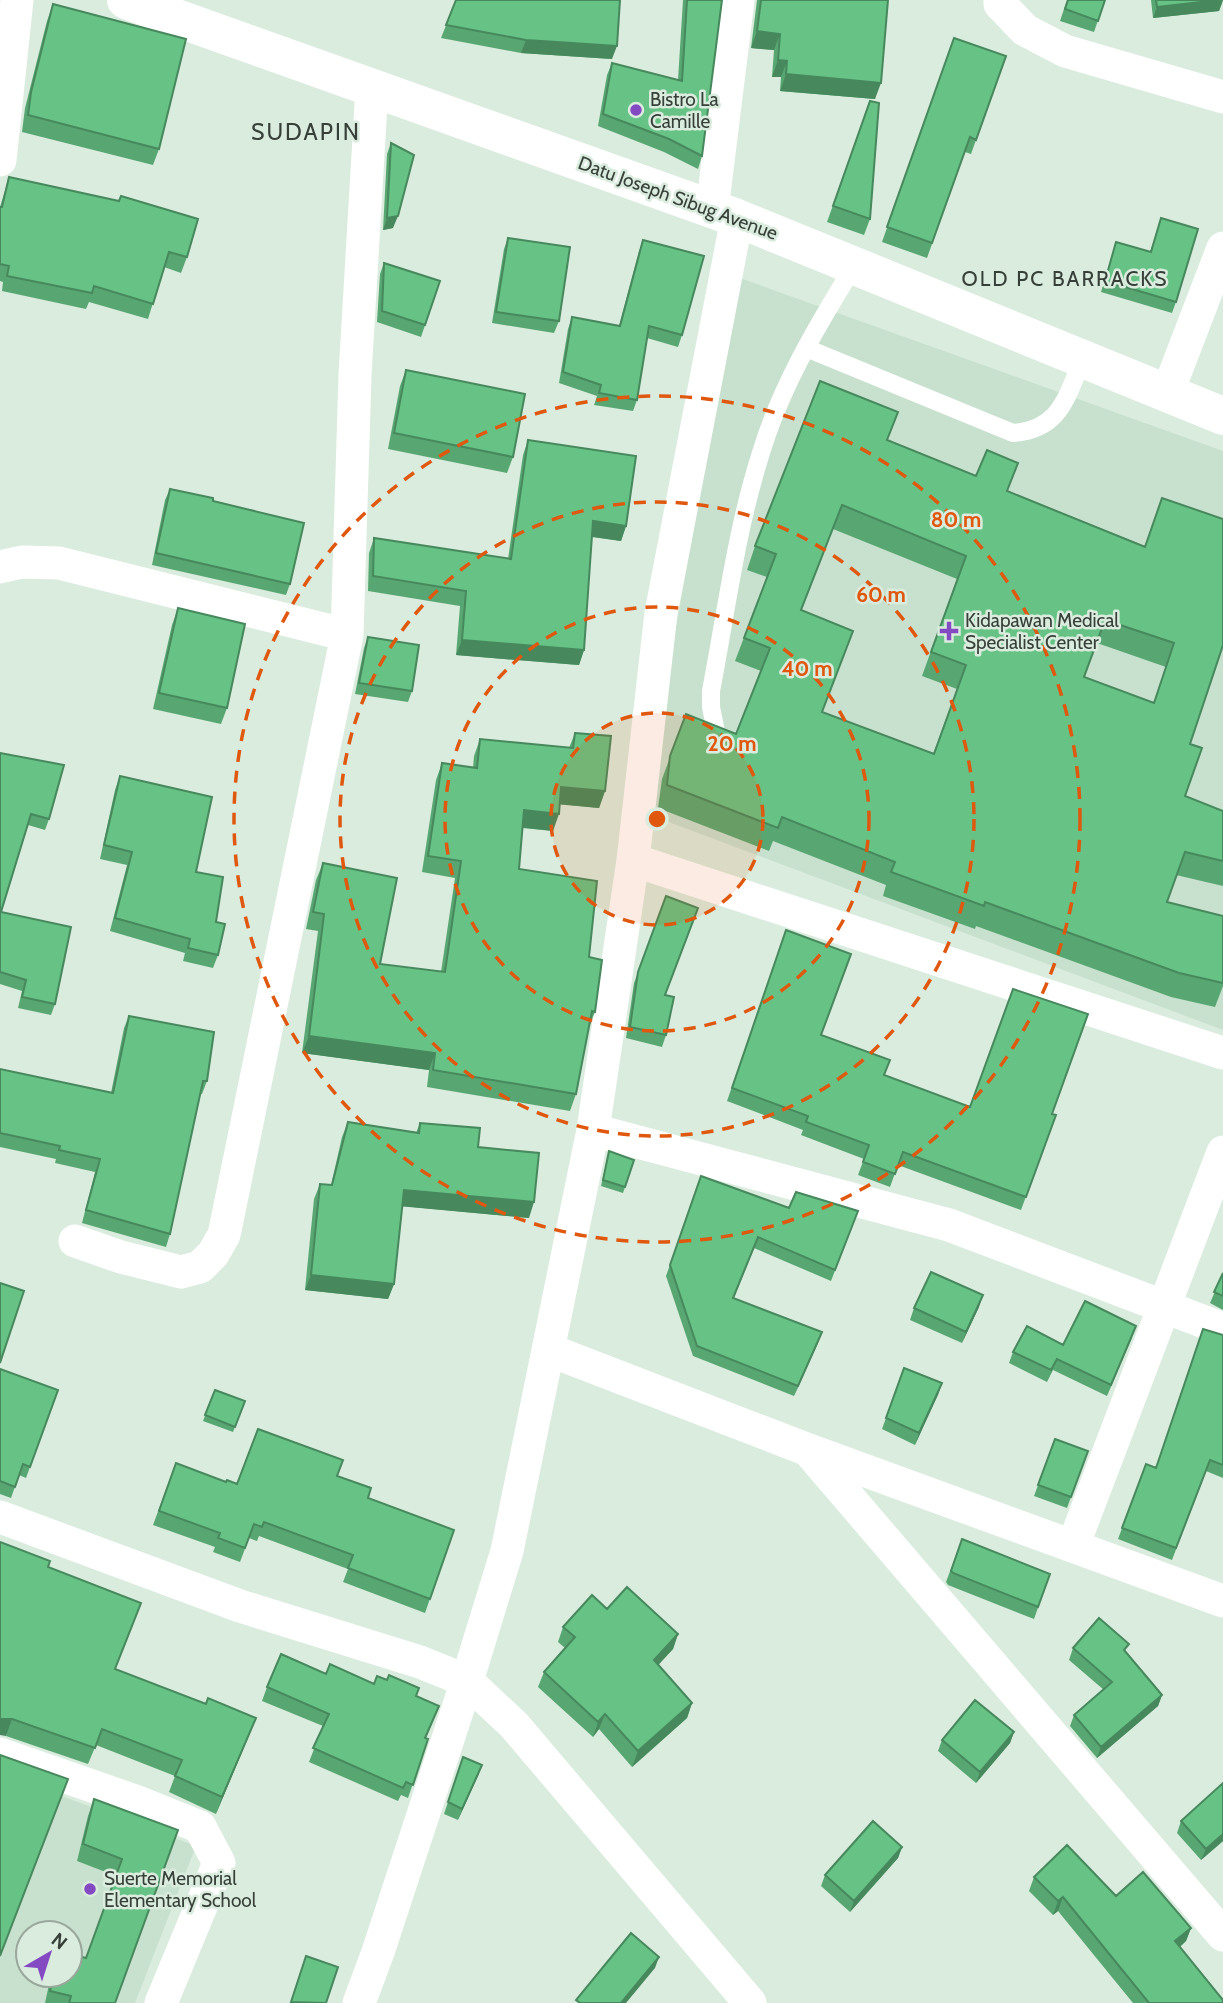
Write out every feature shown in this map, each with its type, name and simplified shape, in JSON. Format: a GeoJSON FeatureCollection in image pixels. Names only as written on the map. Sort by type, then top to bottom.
{"type":"FeatureCollection","features":[{"type":"Feature","properties":{"kind":"main road","name":"Datu Joseph Sibug Avenue"},"geometry":{"type":"LineString","coordinates":[[126,0],[725,214],[1223,416]]}},
{"type":"Feature","properties":{"kind":"street"},"geometry":{"type":"LineString","coordinates":[[0,160],[17,0]]}},
{"type":"Feature","properties":{"kind":"street"},"geometry":{"type":"LineString","coordinates":[[359,2003],[467,1681],[507,1551],[593,1130],[633,860],[661,613],[725,214],[738,0]]}},
{"type":"Feature","properties":{"kind":"street"},"geometry":{"type":"LineString","coordinates":[[1000,0],[1000,4],[1025,30],[1065,51],[1223,97]]}},
{"type":"Feature","properties":{"kind":"street"},"geometry":{"type":"LineString","coordinates":[[75,1241],[121,1257],[181,1272],[200,1267],[213,1254],[224,1235],[347,635],[355,375],[372,87]]}},
{"type":"Feature","properties":{"kind":"street"},"geometry":{"type":"LineString","coordinates":[[1167,394],[1223,248]]}},
{"type":"Feature","properties":{"kind":"street"},"geometry":{"type":"LineString","coordinates":[[0,567],[22,562],[59,563],[347,635]]}},
{"type":"Feature","properties":{"kind":"street"},"geometry":{"type":"LineString","coordinates":[[633,860],[1223,1053]]}},
{"type":"Feature","properties":{"kind":"street"},"geometry":{"type":"LineString","coordinates":[[593,1130],[949,1225],[1223,1329]]}},
{"type":"Feature","properties":{"kind":"street"},"geometry":{"type":"LineString","coordinates":[[1073,1546],[1223,1152]]}},
{"type":"Feature","properties":{"kind":"street"},"geometry":{"type":"LineString","coordinates":[[549,1350],[806,1449],[1223,1601]]}},
{"type":"Feature","properties":{"kind":"street"},"geometry":{"type":"LineString","coordinates":[[806,1449],[1223,1935]]}},
{"type":"Feature","properties":{"kind":"street"},"geometry":{"type":"LineString","coordinates":[[0,1517],[240,1606],[420,1662],[467,1681],[514,1725],[750,2003]]}},
{"type":"Feature","properties":{"kind":"street"},"geometry":{"type":"LineString","coordinates":[[0,1754],[201,1827],[219,1863],[161,2003]]}},
{"type":"Feature","properties":{"kind":"lane"},"geometry":{"type":"LineString","coordinates":[[715,727],[711,691],[746,509],[770,429],[806,348],[854,266]]}},
{"type":"Feature","properties":{"kind":"lane"},"geometry":{"type":"LineString","coordinates":[[806,348],[1013,433],[1032,431],[1051,420],[1063,403],[1083,359]]}},
{"type":"Feature","properties":{"kind":"shaded area","name":"Kidapawan Medical Specialist Center"},"geometry":{"type":"Polygon","coordinates":[[[740,278],[1223,451],[1223,1030],[642,812],[740,278]]]}},
{"type":"Feature","properties":{"kind":"shaded area","name":"Suerte Memorial Elementary School"},"geometry":{"type":"Polygon","coordinates":[[[0,1773],[196,1846],[135,2003],[0,2003],[0,1773]]]}},
{"type":"Feature","properties":{"kind":"building"},"geometry":{"type":"Polygon","coordinates":[[[456,0],[620,0],[617,46],[526,40],[446,25],[456,0]]]}},
{"type":"Feature","properties":{"kind":"building"},"geometry":{"type":"Polygon","coordinates":[[[687,0],[722,0],[702,156],[669,139],[603,114],[612,63],[682,81],[687,0]]]}},
{"type":"Feature","properties":{"kind":"building"},"geometry":{"type":"Polygon","coordinates":[[[761,0],[888,0],[881,83],[786,74],[787,61],[778,60],[780,34],[757,31],[761,0]]]}},
{"type":"Feature","properties":{"kind":"building"},"geometry":{"type":"Polygon","coordinates":[[[1068,0],[1105,0],[1098,21],[1065,9],[1068,0]]]}},
{"type":"Feature","properties":{"kind":"building"},"geometry":{"type":"Polygon","coordinates":[[[1156,0],[1219,0],[1157,7],[1156,0]]]}},
{"type":"Feature","properties":{"kind":"building"},"geometry":{"type":"Polygon","coordinates":[[[53,4],[186,39],[159,149],[28,115],[31,92],[53,4]]]}},
{"type":"Feature","properties":{"kind":"building"},"geometry":{"type":"Polygon","coordinates":[[[954,38],[1006,56],[976,140],[970,137],[932,243],[887,227],[954,38]]]}},
{"type":"Feature","properties":{"kind":"building"},"geometry":{"type":"Polygon","coordinates":[[[870,101],[879,103],[870,219],[833,206],[870,101]]]}},
{"type":"Feature","properties":{"kind":"building"},"geometry":{"type":"Polygon","coordinates":[[[391,143],[414,155],[398,216],[387,218],[391,143]]]}},
{"type":"Feature","properties":{"kind":"building"},"geometry":{"type":"Polygon","coordinates":[[[9,177],[119,201],[121,196],[198,219],[187,257],[169,252],[153,304],[94,286],[92,293],[7,276],[9,266],[0,264],[0,207],[9,177]]]}},
{"type":"Feature","properties":{"kind":"building"},"geometry":{"type":"Polygon","coordinates":[[[1161,218],[1198,229],[1176,302],[1105,281],[1116,242],[1151,252],[1161,218]]]}},
{"type":"Feature","properties":{"kind":"building"},"geometry":{"type":"Polygon","coordinates":[[[508,238],[570,247],[559,321],[496,312],[508,238]]]}},
{"type":"Feature","properties":{"kind":"building"},"geometry":{"type":"Polygon","coordinates":[[[643,240],[704,256],[682,335],[649,326],[637,400],[599,393],[601,385],[563,372],[572,317],[620,326],[643,240]]]}},
{"type":"Feature","properties":{"kind":"building"},"geometry":{"type":"Polygon","coordinates":[[[384,263],[440,281],[425,325],[382,311],[384,263]]]}},
{"type":"Feature","properties":{"kind":"building"},"geometry":{"type":"Polygon","coordinates":[[[406,370],[525,394],[513,457],[394,433],[406,370]]]}},
{"type":"Feature","properties":{"kind":"building"},"geometry":{"type":"Polygon","coordinates":[[[820,381],[898,412],[887,440],[976,476],[987,450],[1018,463],[1007,491],[1145,547],[1162,498],[1223,519],[1223,645],[1190,744],[1202,748],[1185,796],[1223,811],[1223,861],[1185,852],[1167,902],[1223,916],[1223,983],[1179,973],[985,902],[984,906],[891,872],[895,862],[782,817],[778,828],[667,785],[670,756],[686,714],[736,734],[770,648],[744,638],[776,554],[755,546],[820,381]],[[842,505],[801,610],[853,631],[822,712],[934,754],[966,665],[931,652],[966,556],[842,505]],[[1105,620],[1084,677],[1154,703],[1174,643],[1105,620]]]}},
{"type":"Feature","properties":{"kind":"building"},"geometry":{"type":"Polygon","coordinates":[[[528,440],[636,456],[626,526],[593,521],[584,650],[462,640],[466,591],[373,576],[374,538],[511,559],[528,440]]]}},
{"type":"Feature","properties":{"kind":"building"},"geometry":{"type":"Polygon","coordinates":[[[170,489],[304,523],[290,584],[156,553],[170,489]]]}},
{"type":"Feature","properties":{"kind":"building"},"geometry":{"type":"Polygon","coordinates":[[[178,608],[245,624],[227,708],[159,693],[178,608]]]}},
{"type":"Feature","properties":{"kind":"building"},"geometry":{"type":"Polygon","coordinates":[[[368,637],[419,645],[412,691],[359,683],[368,637]]]}},
{"type":"Feature","properties":{"kind":"building"},"geometry":{"type":"Polygon","coordinates":[[[575,733],[611,736],[605,791],[561,787],[559,814],[524,810],[519,869],[597,881],[589,957],[602,960],[595,1012],[592,1011],[576,1094],[433,1070],[435,1053],[309,1036],[324,914],[313,912],[323,863],[397,878],[380,964],[445,972],[461,861],[428,856],[442,763],[477,768],[480,739],[573,748],[575,733]]]}},
{"type":"Feature","properties":{"kind":"building"},"geometry":{"type":"Polygon","coordinates":[[[0,753],[64,765],[49,819],[31,814],[1,912],[71,927],[55,1004],[22,997],[26,980],[0,972],[0,753]]]}},
{"type":"Feature","properties":{"kind":"building"},"geometry":{"type":"Polygon","coordinates":[[[120,776],[212,797],[196,872],[223,877],[216,922],[225,924],[218,955],[188,948],[190,939],[115,918],[132,852],[104,845],[120,776]]]}},
{"type":"Feature","properties":{"kind":"building"},"geometry":{"type":"Polygon","coordinates":[[[666,896],[698,908],[665,995],[674,997],[666,1035],[630,1027],[638,972],[666,896]]]}},
{"type":"Feature","properties":{"kind":"building"},"geometry":{"type":"Polygon","coordinates":[[[786,930],[851,954],[821,1035],[890,1060],[884,1075],[970,1107],[1013,989],[1088,1014],[1052,1114],[1056,1115],[1026,1197],[903,1152],[895,1174],[863,1162],[869,1145],[806,1122],[808,1116],[732,1088],[786,930]]]}},
{"type":"Feature","properties":{"kind":"building"},"geometry":{"type":"Polygon","coordinates":[[[129,1016],[214,1032],[207,1081],[203,1081],[170,1234],[86,1210],[100,1159],[59,1150],[60,1146],[0,1133],[0,1069],[113,1093],[129,1016]]]}},
{"type":"Feature","properties":{"kind":"building"},"geometry":{"type":"Polygon","coordinates":[[[348,1122],[419,1133],[420,1123],[480,1128],[478,1147],[539,1153],[534,1202],[404,1190],[394,1284],[311,1275],[320,1184],[332,1185],[348,1122]]]}},
{"type":"Feature","properties":{"kind":"building"},"geometry":{"type":"Polygon","coordinates":[[[609,1151],[634,1160],[625,1187],[603,1180],[609,1151]]]}},
{"type":"Feature","properties":{"kind":"building"},"geometry":{"type":"Polygon","coordinates":[[[701,1176],[789,1208],[796,1192],[858,1211],[835,1270],[758,1237],[733,1298],[822,1332],[798,1386],[697,1346],[670,1265],[701,1176]]]}},
{"type":"Feature","properties":{"kind":"building"},"geometry":{"type":"Polygon","coordinates":[[[931,1272],[983,1295],[966,1332],[914,1308],[931,1272]]]}},
{"type":"Feature","properties":{"kind":"building"},"geometry":{"type":"Polygon","coordinates":[[[1223,1273],[1223,1296],[1214,1292],[1223,1273]]]}},
{"type":"Feature","properties":{"kind":"building"},"geometry":{"type":"Polygon","coordinates":[[[0,1283],[24,1291],[0,1363],[0,1283]]]}},
{"type":"Feature","properties":{"kind":"building"},"geometry":{"type":"Polygon","coordinates":[[[1085,1301],[1136,1326],[1111,1385],[1057,1359],[1051,1370],[1013,1352],[1027,1326],[1063,1345],[1085,1301]]]}},
{"type":"Feature","properties":{"kind":"building"},"geometry":{"type":"Polygon","coordinates":[[[1203,1329],[1223,1335],[1223,1465],[1210,1460],[1176,1548],[1122,1528],[1146,1464],[1156,1468],[1203,1329]]]}},
{"type":"Feature","properties":{"kind":"building"},"geometry":{"type":"Polygon","coordinates":[[[904,1368],[942,1383],[919,1433],[886,1418],[904,1368]]]}},
{"type":"Feature","properties":{"kind":"building"},"geometry":{"type":"Polygon","coordinates":[[[0,1369],[58,1390],[30,1467],[23,1464],[15,1487],[0,1481],[0,1369]]]}},
{"type":"Feature","properties":{"kind":"building"},"geometry":{"type":"Polygon","coordinates":[[[215,1390],[245,1401],[235,1427],[205,1415],[215,1390]]]}},
{"type":"Feature","properties":{"kind":"building"},"geometry":{"type":"Polygon","coordinates":[[[258,1429],[343,1460],[337,1476],[371,1488],[368,1498],[454,1530],[430,1599],[348,1568],[353,1555],[264,1522],[262,1527],[254,1524],[245,1548],[218,1538],[220,1533],[159,1511],[176,1463],[237,1484],[258,1429]]]}},
{"type":"Feature","properties":{"kind":"building"},"geometry":{"type":"Polygon","coordinates":[[[1055,1439],[1088,1451],[1071,1497],[1038,1485],[1055,1439]]]}},
{"type":"Feature","properties":{"kind":"building"},"geometry":{"type":"Polygon","coordinates":[[[962,1539],[1050,1574],[1038,1607],[953,1573],[951,1571],[962,1539]]]}},
{"type":"Feature","properties":{"kind":"building"},"geometry":{"type":"Polygon","coordinates":[[[0,1542],[50,1561],[48,1567],[141,1603],[115,1669],[206,1704],[208,1698],[256,1718],[222,1797],[175,1776],[182,1760],[102,1729],[95,1748],[12,1719],[0,1720],[0,1542]]]}},
{"type":"Feature","properties":{"kind":"building"},"geometry":{"type":"Polygon","coordinates":[[[627,1587],[678,1634],[654,1660],[692,1703],[638,1751],[605,1714],[598,1722],[544,1672],[575,1637],[563,1627],[592,1595],[607,1609],[627,1587]]]}},
{"type":"Feature","properties":{"kind":"building"},"geometry":{"type":"Polygon","coordinates":[[[1099,1618],[1129,1644],[1124,1650],[1162,1695],[1101,1747],[1074,1715],[1112,1682],[1073,1648],[1099,1618]]]}},
{"type":"Feature","properties":{"kind":"building"},"geometry":{"type":"Polygon","coordinates":[[[281,1654],[326,1674],[330,1664],[374,1684],[377,1676],[387,1680],[389,1675],[419,1688],[416,1696],[439,1706],[425,1738],[428,1739],[413,1785],[406,1782],[403,1788],[313,1748],[329,1714],[267,1687],[281,1654]]]}},
{"type":"Feature","properties":{"kind":"building"},"geometry":{"type":"Polygon","coordinates":[[[975,1700],[1014,1732],[980,1772],[942,1740],[975,1700]]]}},
{"type":"Feature","properties":{"kind":"building"},"geometry":{"type":"Polygon","coordinates":[[[0,1755],[68,1779],[0,1956],[0,1755]]]}},
{"type":"Feature","properties":{"kind":"building"},"geometry":{"type":"Polygon","coordinates":[[[463,1757],[482,1765],[462,1809],[448,1802],[463,1757]]]}},
{"type":"Feature","properties":{"kind":"building"},"geometry":{"type":"Polygon","coordinates":[[[1223,1783],[1223,1834],[1206,1849],[1181,1821],[1223,1783]]]}},
{"type":"Feature","properties":{"kind":"building"},"geometry":{"type":"Polygon","coordinates":[[[94,1799],[178,1830],[115,2003],[69,2003],[71,1996],[50,1991],[84,1989],[84,1958],[122,1859],[83,1844],[94,1799]]]}},
{"type":"Feature","properties":{"kind":"building"},"geometry":{"type":"Polygon","coordinates":[[[873,1821],[902,1847],[854,1901],[825,1875],[873,1821]]]}},
{"type":"Feature","properties":{"kind":"building"},"geometry":{"type":"Polygon","coordinates":[[[1067,1845],[1116,1896],[1143,1872],[1191,1928],[1175,1941],[1223,2003],[1149,2003],[1063,1897],[1058,1901],[1034,1877],[1067,1845]]]}},
{"type":"Feature","properties":{"kind":"building"},"geometry":{"type":"Polygon","coordinates":[[[631,1933],[659,1957],[621,2003],[580,2003],[576,2000],[631,1933]]]}},
{"type":"Feature","properties":{"kind":"building"},"geometry":{"type":"Polygon","coordinates":[[[306,1956],[338,1967],[326,2003],[291,2002],[306,1956]]]}},
{"type":"Feature","properties":{"kind":"place","name":"Bistro La Camille"},"geometry":{"type":"Point","coordinates":[636,110]}},
{"type":"Feature","properties":{"kind":"place","name":"Kidapawan Medical Specialist Center"},"geometry":{"type":"Point","coordinates":[949,631]}},
{"type":"Feature","properties":{"kind":"place","name":"Suerte Memorial Elementary School"},"geometry":{"type":"Point","coordinates":[90,1889]}},
{"type":"Feature","properties":{"kind":"district","name":"SUDAPIN"},"geometry":{"type":"Point","coordinates":[306,132]}},
{"type":"Feature","properties":{"kind":"district","name":"OLD PC BARRACKS"},"geometry":{"type":"Point","coordinates":[1065,278]}}]}
